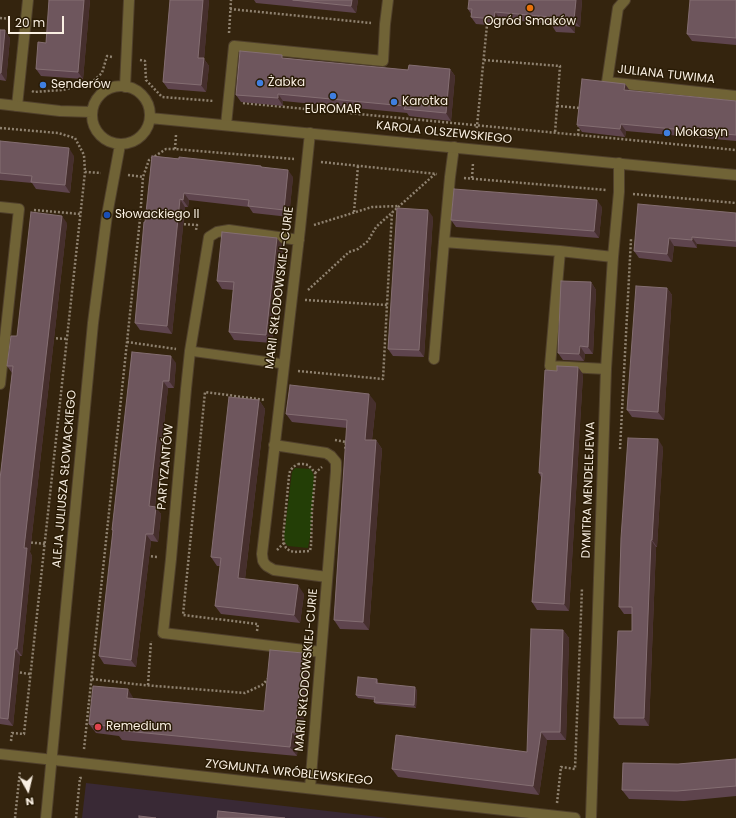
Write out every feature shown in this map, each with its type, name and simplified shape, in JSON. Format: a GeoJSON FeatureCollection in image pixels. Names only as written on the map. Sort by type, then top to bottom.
{"type":"FeatureCollection","features":[{"type":"Feature","properties":{"kind":"street"},"geometry":{"type":"LineString","coordinates":[[18,106],[28,0]]}},
{"type":"Feature","properties":{"kind":"street"},"geometry":{"type":"LineString","coordinates":[[125,87],[129,0]]}},
{"type":"Feature","properties":{"kind":"street"},"geometry":{"type":"LineString","coordinates":[[226,125],[234,46],[383,61],[388,0]]}},
{"type":"Feature","properties":{"kind":"street","name":"JULIANA TUWIMA"},"geometry":{"type":"LineString","coordinates":[[625,0],[618,8],[607,82],[736,96]]}},
{"type":"Feature","properties":{"kind":"street"},"geometry":{"type":"LineString","coordinates":[[116,87],[125,87],[134,89],[141,94],[149,109],[150,118],[148,127],[143,134],[128,144],[120,144],[110,142],[102,138],[92,121],[92,112],[94,103],[100,95],[107,90],[116,87]]}},
{"type":"Feature","properties":{"kind":"street"},"geometry":{"type":"LineString","coordinates":[[0,104],[60,111],[92,112]]}},
{"type":"Feature","properties":{"kind":"street","name":"KAROLA OLSZEWSKIEGO"},"geometry":{"type":"LineString","coordinates":[[150,118],[736,175]]}},
{"type":"Feature","properties":{"kind":"street","name":"MARII SKŁODOWSKIEJ-CURIE"},"geometry":{"type":"LineString","coordinates":[[310,133],[262,554],[263,561],[267,566],[274,570],[328,577]]}},
{"type":"Feature","properties":{"kind":"street","name":"ALEJA JULIUSZA SŁOWACKIEGO"},"geometry":{"type":"LineString","coordinates":[[46,818],[93,323],[107,216],[120,144]]}},
{"type":"Feature","properties":{"kind":"street"},"geometry":{"type":"LineString","coordinates":[[434,358],[454,147]]}},
{"type":"Feature","properties":{"kind":"street","name":"DYMITRA MENDELEJEWA"},"geometry":{"type":"LineString","coordinates":[[591,818],[606,369],[613,257],[619,192],[619,163]]}},
{"type":"Feature","properties":{"kind":"street"},"geometry":{"type":"LineString","coordinates":[[0,207],[19,209],[3,333],[0,384]]}},
{"type":"Feature","properties":{"kind":"street","name":"PARTYZANTÓW"},"geometry":{"type":"LineString","coordinates":[[299,240],[230,230],[217,232],[209,237],[190,351],[163,633],[321,652]]}},
{"type":"Feature","properties":{"kind":"street"},"geometry":{"type":"LineString","coordinates":[[444,242],[560,251],[613,257]]}},
{"type":"Feature","properties":{"kind":"street"},"geometry":{"type":"LineString","coordinates":[[560,251],[550,366],[606,369]]}},
{"type":"Feature","properties":{"kind":"street","name":"MARII SKŁODOWSKIEJ-CURIE"},"geometry":{"type":"LineString","coordinates":[[274,445],[326,453],[336,462],[310,788]]}},
{"type":"Feature","properties":{"kind":"street","name":"ZYGMUNTA WRÓBLEWSKIEGO"},"geometry":{"type":"LineString","coordinates":[[5,754],[575,818]]}},
{"type":"Feature","properties":{"kind":"lane"},"geometry":{"type":"LineString","coordinates":[[190,351],[284,364]]}},
{"type":"Feature","properties":{"kind":"path"},"geometry":{"type":"LineString","coordinates":[[229,24],[231,0]]}},
{"type":"Feature","properties":{"kind":"path"},"geometry":{"type":"LineString","coordinates":[[230,9],[385,24]]}},
{"type":"Feature","properties":{"kind":"path"},"geometry":{"type":"LineString","coordinates":[[472,178],[487,25]]}},
{"type":"Feature","properties":{"kind":"path"},"geometry":{"type":"LineString","coordinates":[[20,84],[34,92],[62,90],[90,84],[102,73],[107,56],[126,60],[145,61],[146,80],[162,97],[736,150]]}},
{"type":"Feature","properties":{"kind":"path"},"geometry":{"type":"LineString","coordinates":[[484,60],[560,66],[555,133]]}},
{"type":"Feature","properties":{"kind":"path"},"geometry":{"type":"LineString","coordinates":[[557,106],[581,108],[580,115]]}},
{"type":"Feature","properties":{"kind":"path"},"geometry":{"type":"LineString","coordinates":[[578,135],[580,122]]}},
{"type":"Feature","properties":{"kind":"path"},"geometry":{"type":"LineString","coordinates":[[0,128],[58,133],[75,138]]}},
{"type":"Feature","properties":{"kind":"path"},"geometry":{"type":"LineString","coordinates":[[354,212],[358,166]]}},
{"type":"Feature","properties":{"kind":"path"},"geometry":{"type":"LineString","coordinates":[[15,818],[20,767],[8,766],[5,754],[12,733],[24,734],[85,172]]}},
{"type":"Feature","properties":{"kind":"path"},"geometry":{"type":"LineString","coordinates":[[291,305],[349,252],[358,249],[368,241],[376,227],[435,174]]}},
{"type":"Feature","properties":{"kind":"path"},"geometry":{"type":"LineString","coordinates":[[89,750],[84,750],[140,219],[143,177]]}},
{"type":"Feature","properties":{"kind":"path"},"geometry":{"type":"LineString","coordinates":[[300,229],[372,207],[399,206]]}},
{"type":"Feature","properties":{"kind":"path"},"geometry":{"type":"LineString","coordinates":[[19,209],[80,214]]}},
{"type":"Feature","properties":{"kind":"path"},"geometry":{"type":"LineString","coordinates":[[294,370],[383,379],[392,212]]}},
{"type":"Feature","properties":{"kind":"path"},"geometry":{"type":"LineString","coordinates":[[140,219],[147,220]]}},
{"type":"Feature","properties":{"kind":"path"},"geometry":{"type":"LineString","coordinates":[[175,223],[196,225]]}},
{"type":"Feature","properties":{"kind":"path"},"geometry":{"type":"LineString","coordinates":[[304,300],[387,305]]}},
{"type":"Feature","properties":{"kind":"path"},"geometry":{"type":"LineString","coordinates":[[52,338],[67,339]]}},
{"type":"Feature","properties":{"kind":"path"},"geometry":{"type":"LineString","coordinates":[[127,342],[177,349]]}},
{"type":"Feature","properties":{"kind":"path"},"geometry":{"type":"LineString","coordinates":[[256,644],[258,624],[183,615],[184,600],[205,392],[279,402]]}},
{"type":"Feature","properties":{"kind":"path"},"geometry":{"type":"LineString","coordinates":[[330,440],[346,442],[344,456]]}},
{"type":"Feature","properties":{"kind":"path"},"geometry":{"type":"LineString","coordinates":[[298,464],[308,465],[315,473],[312,510],[312,546],[310,551],[290,551],[286,548],[284,543],[283,538],[289,476],[293,467],[298,464]]}},
{"type":"Feature","properties":{"kind":"path"},"geometry":{"type":"LineString","coordinates":[[22,541],[44,544]]}},
{"type":"Feature","properties":{"kind":"path"},"geometry":{"type":"LineString","coordinates":[[144,556],[159,557]]}},
{"type":"Feature","properties":{"kind":"path"},"geometry":{"type":"LineString","coordinates":[[15,672],[30,674]]}},
{"type":"Feature","properties":{"kind":"path"},"geometry":{"type":"LineString","coordinates":[[92,679],[143,685],[245,693],[262,685],[268,680],[270,675]]}},
{"type":"Feature","properties":{"kind":"path"},"geometry":{"type":"LineString","coordinates":[[76,818],[80,778],[86,778]]}},
{"type":"Feature","properties":{"kind":"shaded area"},"geometry":{"type":"Polygon","coordinates":[[[86,783],[388,818],[82,818],[86,783]]]}},
{"type":"Feature","properties":{"kind":"green space"},"geometry":{"type":"Polygon","coordinates":[[[295,468],[311,469],[314,476],[311,532],[308,548],[288,546],[285,543],[284,536],[292,472],[295,468]]]}},
{"type":"Feature","properties":{"kind":"building"},"geometry":{"type":"Polygon","coordinates":[[[49,0],[84,0],[78,72],[36,69],[38,42],[46,43],[49,0]]]}},
{"type":"Feature","properties":{"kind":"building"},"geometry":{"type":"Polygon","coordinates":[[[170,0],[203,0],[198,58],[204,58],[201,85],[163,82],[170,0]]]}},
{"type":"Feature","properties":{"kind":"building"},"geometry":{"type":"Polygon","coordinates":[[[293,0],[352,0],[351,6],[293,0]]]}},
{"type":"Feature","properties":{"kind":"building"},"geometry":{"type":"Polygon","coordinates":[[[469,0],[576,0],[574,20],[570,19],[569,26],[551,24],[551,17],[495,12],[494,19],[471,17],[472,9],[468,9],[469,0]]]}},
{"type":"Feature","properties":{"kind":"building"},"geometry":{"type":"Polygon","coordinates":[[[690,0],[736,0],[736,38],[687,34],[690,0]]]}},
{"type":"Feature","properties":{"kind":"building"},"geometry":{"type":"Polygon","coordinates":[[[0,30],[5,30],[1,73],[0,73],[0,30]]]}},
{"type":"Feature","properties":{"kind":"building"},"geometry":{"type":"Polygon","coordinates":[[[240,51],[282,55],[282,58],[408,70],[409,65],[450,69],[446,113],[404,109],[405,106],[278,94],[278,98],[236,95],[240,51]]]}},
{"type":"Feature","properties":{"kind":"building"},"geometry":{"type":"Polygon","coordinates":[[[582,79],[625,84],[624,90],[736,101],[736,135],[621,124],[620,129],[577,125],[582,79]]]}},
{"type":"Feature","properties":{"kind":"building"},"geometry":{"type":"Polygon","coordinates":[[[0,141],[69,148],[65,185],[31,182],[32,176],[0,173],[0,141]]]}},
{"type":"Feature","properties":{"kind":"building"},"geometry":{"type":"Polygon","coordinates":[[[152,156],[179,159],[179,157],[288,170],[284,210],[248,206],[249,200],[184,193],[183,200],[180,199],[167,326],[135,323],[144,222],[152,156]]]}},
{"type":"Feature","properties":{"kind":"building"},"geometry":{"type":"Polygon","coordinates":[[[454,189],[597,200],[594,231],[451,220],[454,189]]]}},
{"type":"Feature","properties":{"kind":"building"},"geometry":{"type":"Polygon","coordinates":[[[638,204],[736,213],[736,241],[692,237],[692,240],[669,238],[667,254],[634,251],[638,204]]]}},
{"type":"Feature","properties":{"kind":"building"},"geometry":{"type":"Polygon","coordinates":[[[397,208],[428,210],[419,350],[388,349],[397,208]]]}},
{"type":"Feature","properties":{"kind":"building"},"geometry":{"type":"Polygon","coordinates":[[[31,212],[62,216],[24,548],[27,548],[17,649],[15,649],[8,719],[0,718],[0,479],[13,366],[7,366],[11,336],[17,336],[31,212]]]}},
{"type":"Feature","properties":{"kind":"building"},"geometry":{"type":"Polygon","coordinates":[[[222,232],[277,238],[266,335],[229,332],[234,282],[217,281],[222,232]]]}},
{"type":"Feature","properties":{"kind":"building"},"geometry":{"type":"Polygon","coordinates":[[[561,281],[591,282],[588,347],[580,346],[579,354],[558,353],[561,281]]]}},
{"type":"Feature","properties":{"kind":"building"},"geometry":{"type":"Polygon","coordinates":[[[636,286],[667,288],[658,412],[627,410],[636,286]]]}},
{"type":"Feature","properties":{"kind":"building"},"geometry":{"type":"Polygon","coordinates":[[[132,352],[171,356],[169,381],[163,381],[149,506],[156,507],[153,534],[146,534],[131,660],[99,656],[132,352]]]}},
{"type":"Feature","properties":{"kind":"building"},"geometry":{"type":"Polygon","coordinates":[[[557,366],[578,367],[564,604],[532,602],[542,473],[539,473],[545,370],[557,371],[557,366]]]}},
{"type":"Feature","properties":{"kind":"building"},"geometry":{"type":"Polygon","coordinates":[[[290,385],[369,394],[365,440],[376,440],[363,622],[334,620],[347,420],[286,414],[290,385]]]}},
{"type":"Feature","properties":{"kind":"building"},"geometry":{"type":"Polygon","coordinates":[[[229,397],[259,400],[238,578],[298,585],[294,615],[215,606],[221,558],[211,557],[229,397]]]}},
{"type":"Feature","properties":{"kind":"building"},"geometry":{"type":"Polygon","coordinates":[[[628,438],[658,439],[651,540],[644,718],[614,718],[618,631],[632,631],[632,607],[619,607],[621,538],[628,438]]]}},
{"type":"Feature","properties":{"kind":"building"},"geometry":{"type":"Polygon","coordinates":[[[531,629],[563,630],[560,732],[541,732],[533,786],[392,769],[396,735],[527,752],[531,629]]]}},
{"type":"Feature","properties":{"kind":"building"},"geometry":{"type":"Polygon","coordinates":[[[270,650],[303,653],[295,732],[292,732],[290,747],[115,730],[116,727],[89,724],[93,686],[128,689],[127,698],[264,711],[270,650]]]}},
{"type":"Feature","properties":{"kind":"building"},"geometry":{"type":"Polygon","coordinates":[[[358,677],[377,679],[376,683],[415,687],[414,705],[374,702],[375,697],[356,695],[358,677]]]}},
{"type":"Feature","properties":{"kind":"building"},"geometry":{"type":"Polygon","coordinates":[[[736,759],[736,786],[677,791],[622,790],[623,763],[678,764],[736,759]]]}},
{"type":"Feature","properties":{"kind":"building"},"geometry":{"type":"Polygon","coordinates":[[[218,811],[285,818],[217,818],[218,811]]]}},
{"type":"Feature","properties":{"kind":"building"},"geometry":{"type":"Polygon","coordinates":[[[139,816],[156,818],[139,818],[139,816]]]}},
{"type":"Feature","properties":{"kind":"place","name":"Ogród Smaków"},"geometry":{"type":"Point","coordinates":[530,8]}},
{"type":"Feature","properties":{"kind":"place","name":"Żabka"},"geometry":{"type":"Point","coordinates":[260,83]}},
{"type":"Feature","properties":{"kind":"place","name":"Senderów"},"geometry":{"type":"Point","coordinates":[43,85]}},
{"type":"Feature","properties":{"kind":"place","name":"EUROMAR"},"geometry":{"type":"Point","coordinates":[333,96]}},
{"type":"Feature","properties":{"kind":"place","name":"Karotka"},"geometry":{"type":"Point","coordinates":[394,102]}},
{"type":"Feature","properties":{"kind":"place","name":"Mokasyn"},"geometry":{"type":"Point","coordinates":[667,133]}},
{"type":"Feature","properties":{"kind":"place","name":"Słowackiego II"},"geometry":{"type":"Point","coordinates":[107,215]}},
{"type":"Feature","properties":{"kind":"place","name":"Remedium"},"geometry":{"type":"Point","coordinates":[98,727]}}]}
